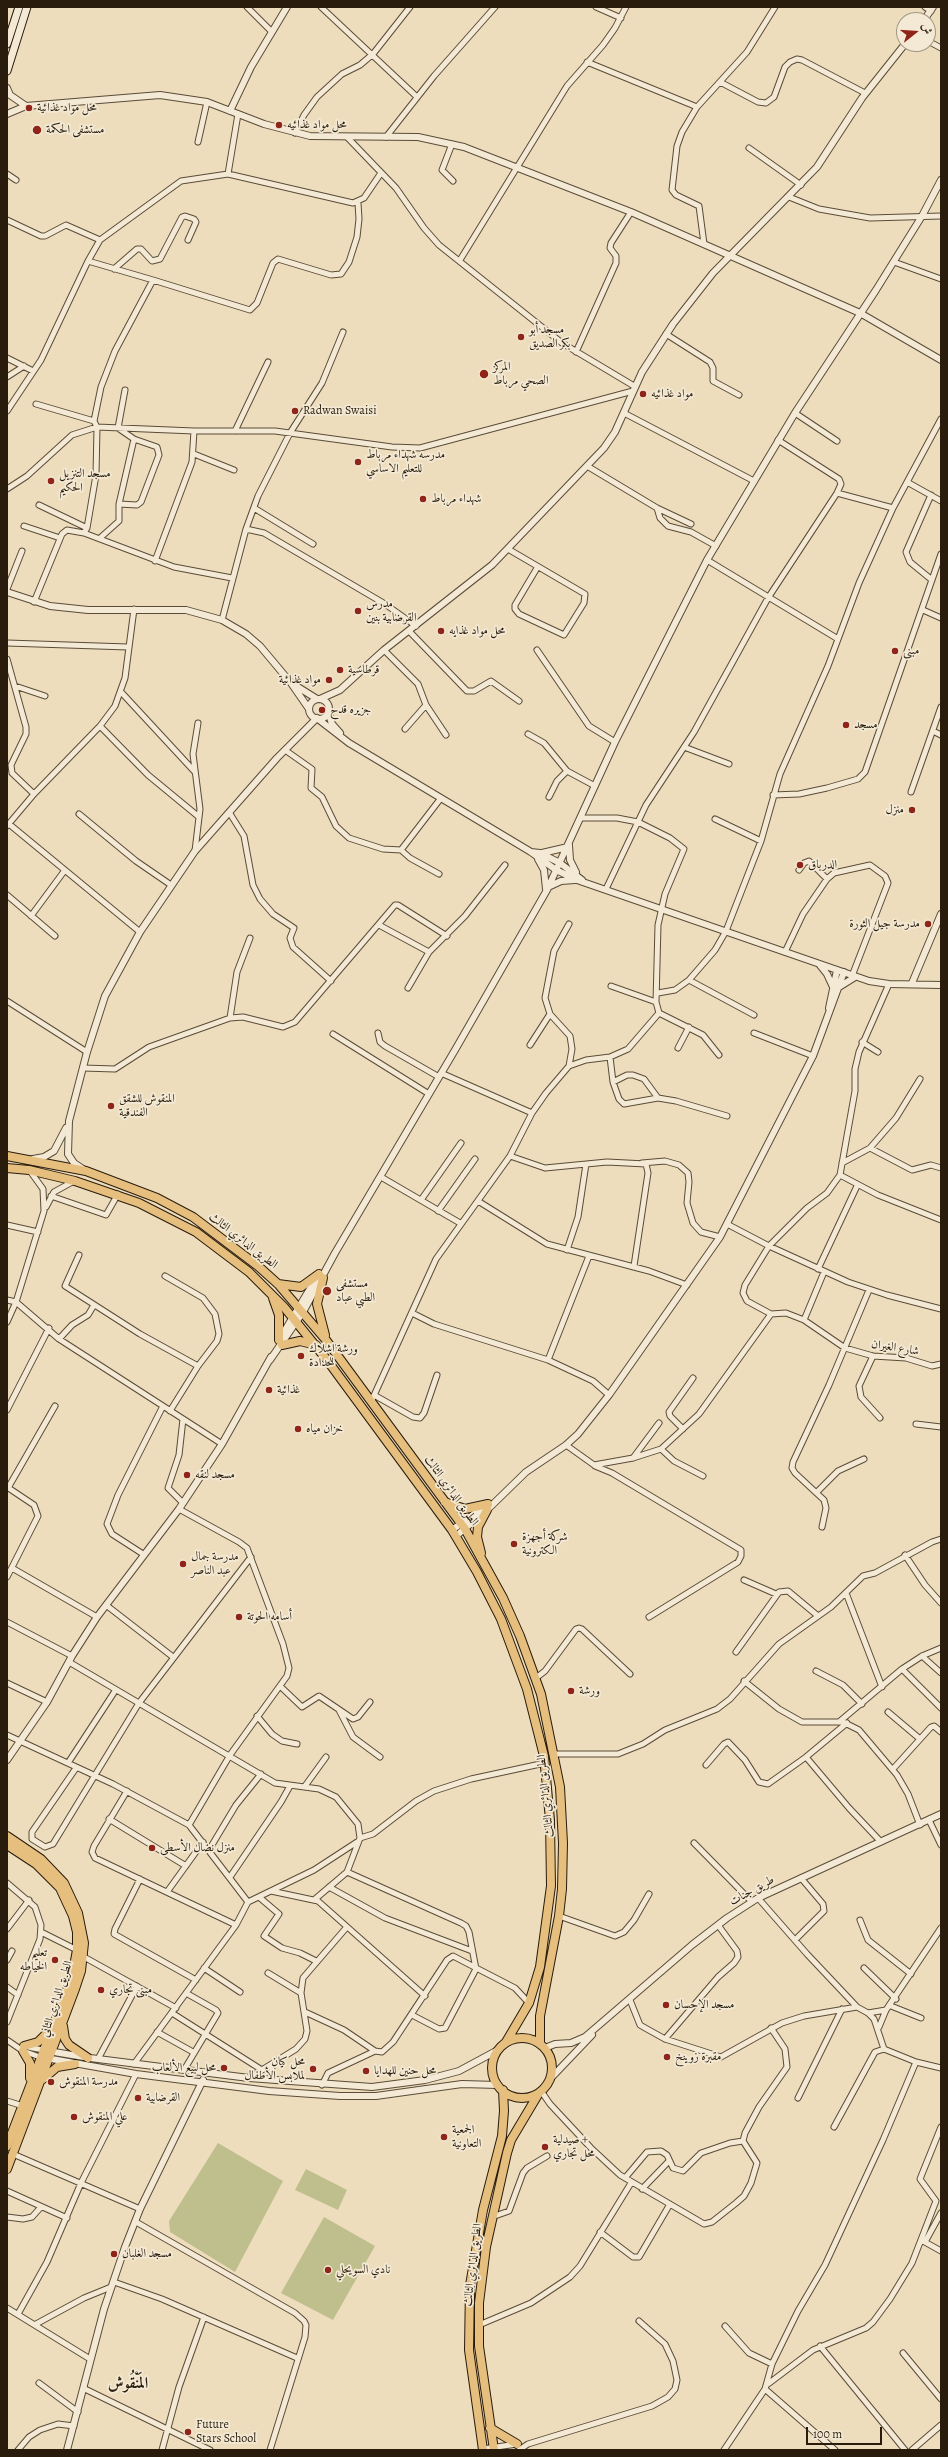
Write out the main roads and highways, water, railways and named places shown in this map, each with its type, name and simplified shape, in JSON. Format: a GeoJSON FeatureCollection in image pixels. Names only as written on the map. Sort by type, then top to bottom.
{"type":"FeatureCollection","features":[{"type":"Feature","properties":{"kind":"main road"},"geometry":{"type":"LineString","coordinates":[[7,44],[19,7]]}},
{"type":"Feature","properties":{"kind":"main road"},"geometry":{"type":"LineString","coordinates":[[7,71],[27,7]]}},
{"type":"Feature","properties":{"kind":"main road","name":"الطريق الدائري الثالث"},"geometry":{"type":"LineString","coordinates":[[7,1156],[33,1159],[86,1171],[157,1198],[193,1217],[232,1246],[278,1284],[326,1340],[372,1399],[463,1527],[484,1563],[520,1636],[536,1678],[555,1754],[563,1824],[560,1916],[540,2016],[542,2046]]}},
{"type":"Feature","properties":{"kind":"main road","name":"الطريق الدائري الثالث"},"geometry":{"type":"LineString","coordinates":[[7,1168],[29,1170],[75,1181],[118,1194],[146,1206],[196,1232],[249,1272],[294,1319],[316,1346],[454,1533],[494,1605],[514,1650],[535,1715],[545,1763],[552,1840],[551,1893],[540,1967],[529,2003],[521,2020],[506,2042]]}},
{"type":"Feature","properties":{"kind":"main road"},"geometry":{"type":"LineString","coordinates":[[278,1284],[301,1287],[321,1276],[317,1304],[326,1340]]}},
{"type":"Feature","properties":{"kind":"main road"},"geometry":{"type":"LineString","coordinates":[[271,1294],[279,1315],[281,1342],[300,1341],[316,1346]]}},
{"type":"Feature","properties":{"kind":"main road"},"geometry":{"type":"LineString","coordinates":[[445,1502],[465,1510],[487,1507],[478,1527],[478,1537],[484,1563]]}},
{"type":"Feature","properties":{"kind":"main road","name":"الطريق الدائري الثاني"},"geometry":{"type":"LineString","coordinates":[[7,1836],[41,1859],[64,1883],[78,1913],[82,1929],[84,1957],[64,2021],[7,2169]]}},
{"type":"Feature","properties":{"kind":"main road","name":"الطريق الدائري الثاني"},"geometry":{"type":"LineString","coordinates":[[7,1845],[36,1864],[60,1888],[73,1916],[77,1950],[72,1977],[7,2146]]}},
{"type":"Feature","properties":{"kind":"main road"},"geometry":{"type":"LineString","coordinates":[[64,2021],[65,2039],[74,2050],[88,2058]]}},
{"type":"Feature","properties":{"kind":"main road"},"geometry":{"type":"LineString","coordinates":[[29,2088],[31,2069],[23,2048],[38,2042],[52,2028]]}},
{"type":"Feature","properties":{"kind":"main road"},"geometry":{"type":"LineString","coordinates":[[527,2038],[542,2046],[552,2066],[550,2079],[540,2092],[523,2098],[512,2096],[501,2088],[492,2071],[498,2050],[506,2042],[512,2039],[527,2038]]}},
{"type":"Feature","properties":{"kind":"main road"},"geometry":{"type":"LineString","coordinates":[[38,2086],[51,2070],[75,2064]]}},
{"type":"Feature","properties":{"kind":"main road","name":"الطريق الدائري الثالث"},"geometry":{"type":"LineString","coordinates":[[483,2450],[469,2350],[470,2285],[483,2210],[502,2136],[504,2111],[501,2088]]}},
{"type":"Feature","properties":{"kind":"main road","name":"الطريق الدائري الثالث"},"geometry":{"type":"LineString","coordinates":[[494,2449],[481,2364],[479,2325],[486,2247],[511,2140],[540,2092]]}},
{"type":"Feature","properties":{"kind":"main road"},"geometry":{"type":"LineString","coordinates":[[490,2428],[519,2449]]}},
{"type":"Feature","properties":{"kind":"place","name":"محل مواد غذائية"},"geometry":{"type":"Point","coordinates":[29,108]}},
{"type":"Feature","properties":{"kind":"place","name":"محل مواد غذائيه"},"geometry":{"type":"Point","coordinates":[279,125]}},
{"type":"Feature","properties":{"kind":"place","name":"مستشفى الحكمة"},"geometry":{"type":"Point","coordinates":[37,130]}},
{"type":"Feature","properties":{"kind":"place","name":"مسجد أبو بكر الصديق"},"geometry":{"type":"Point","coordinates":[521,337]}},
{"type":"Feature","properties":{"kind":"place","name":"المركز الصحي مرباط"},"geometry":{"type":"Point","coordinates":[484,374]}},
{"type":"Feature","properties":{"kind":"place","name":"مواد غذائيه"},"geometry":{"type":"Point","coordinates":[643,394]}},
{"type":"Feature","properties":{"kind":"place","name":"Radwan Swaisi"},"geometry":{"type":"Point","coordinates":[295,411]}},
{"type":"Feature","properties":{"kind":"place","name":"مدرسه شهداء مرباط للتعليم الاساسي"},"geometry":{"type":"Point","coordinates":[358,462]}},
{"type":"Feature","properties":{"kind":"place","name":"مسجد التنزيل الحكيم"},"geometry":{"type":"Point","coordinates":[51,481]}},
{"type":"Feature","properties":{"kind":"place","name":"شهداء مرباط"},"geometry":{"type":"Point","coordinates":[423,499]}},
{"type":"Feature","properties":{"kind":"place","name":"مدرس القرضابية بنين"},"geometry":{"type":"Point","coordinates":[358,611]}},
{"type":"Feature","properties":{"kind":"place","name":"محل مواد غذايه"},"geometry":{"type":"Point","coordinates":[441,631]}},
{"type":"Feature","properties":{"kind":"place","name":"مبنى"},"geometry":{"type":"Point","coordinates":[895,651]}},
{"type":"Feature","properties":{"kind":"place","name":"قرطاسية"},"geometry":{"type":"Point","coordinates":[340,670]}},
{"type":"Feature","properties":{"kind":"place","name":"مواد غذائية"},"geometry":{"type":"Point","coordinates":[329,680]}},
{"type":"Feature","properties":{"kind":"place","name":"جزيره قدح"},"geometry":{"type":"Point","coordinates":[322,710]}},
{"type":"Feature","properties":{"kind":"place","name":"مسجد"},"geometry":{"type":"Point","coordinates":[846,725]}},
{"type":"Feature","properties":{"kind":"place","name":"منزل"},"geometry":{"type":"Point","coordinates":[912,810]}},
{"type":"Feature","properties":{"kind":"place","name":"الدرباق"},"geometry":{"type":"Point","coordinates":[800,865]}},
{"type":"Feature","properties":{"kind":"place","name":"مدرسة جيل الثورة"},"geometry":{"type":"Point","coordinates":[928,924]}},
{"type":"Feature","properties":{"kind":"place","name":"المنقوش للشقق الفندقية"},"geometry":{"type":"Point","coordinates":[111,1106]}},
{"type":"Feature","properties":{"kind":"place","name":"مستشفى الطبي عباد"},"geometry":{"type":"Point","coordinates":[327,1291]}},
{"type":"Feature","properties":{"kind":"place","name":"ورشة اشلاك للحدادة"},"geometry":{"type":"Point","coordinates":[301,1356]}},
{"type":"Feature","properties":{"kind":"place","name":"غذائية"},"geometry":{"type":"Point","coordinates":[269,1390]}},
{"type":"Feature","properties":{"kind":"place","name":"خزان مياه"},"geometry":{"type":"Point","coordinates":[298,1429]}},
{"type":"Feature","properties":{"kind":"place","name":"مسجد لنقه"},"geometry":{"type":"Point","coordinates":[187,1475]}},
{"type":"Feature","properties":{"kind":"place","name":"شركة أجهزة الكترونية"},"geometry":{"type":"Point","coordinates":[514,1544]}},
{"type":"Feature","properties":{"kind":"place","name":"مدرسة جمال عبد الناصر"},"geometry":{"type":"Point","coordinates":[183,1564]}},
{"type":"Feature","properties":{"kind":"place","name":"أسامه الحوتة"},"geometry":{"type":"Point","coordinates":[239,1617]}},
{"type":"Feature","properties":{"kind":"place","name":"ورشة"},"geometry":{"type":"Point","coordinates":[571,1691]}},
{"type":"Feature","properties":{"kind":"place","name":"منزل نضال الأسطى"},"geometry":{"type":"Point","coordinates":[152,1848]}},
{"type":"Feature","properties":{"kind":"place","name":"تعليم الخياطه"},"geometry":{"type":"Point","coordinates":[55,1960]}},
{"type":"Feature","properties":{"kind":"place","name":"مبنى تجاري"},"geometry":{"type":"Point","coordinates":[101,1990]}},
{"type":"Feature","properties":{"kind":"place","name":"مسجد الإحسان"},"geometry":{"type":"Point","coordinates":[666,2005]}},
{"type":"Feature","properties":{"kind":"place","name":"مقبرة زوينخ"},"geometry":{"type":"Point","coordinates":[667,2057]}},
{"type":"Feature","properties":{"kind":"place","name":"محل لبيع الألعاب"},"geometry":{"type":"Point","coordinates":[224,2068]}},
{"type":"Feature","properties":{"kind":"place","name":"محل كيان لملابس الأطفال"},"geometry":{"type":"Point","coordinates":[313,2069]}},
{"type":"Feature","properties":{"kind":"place","name":"محل حنين للهدايا"},"geometry":{"type":"Point","coordinates":[366,2071]}},
{"type":"Feature","properties":{"kind":"place","name":"مدرسة المنقوش"},"geometry":{"type":"Point","coordinates":[51,2082]}},
{"type":"Feature","properties":{"kind":"place","name":"القرضابية"},"geometry":{"type":"Point","coordinates":[138,2098]}},
{"type":"Feature","properties":{"kind":"place","name":"علي المنقوش"},"geometry":{"type":"Point","coordinates":[74,2117]}},
{"type":"Feature","properties":{"kind":"place","name":"الجمعية التعاونية"},"geometry":{"type":"Point","coordinates":[444,2137]}},
{"type":"Feature","properties":{"kind":"place","name":"صيدلية + محل تجاري"},"geometry":{"type":"Point","coordinates":[545,2147]}},
{"type":"Feature","properties":{"kind":"place","name":"مسجد الغلبان"},"geometry":{"type":"Point","coordinates":[114,2254]}},
{"type":"Feature","properties":{"kind":"place","name":"نادي السويحلي"},"geometry":{"type":"Point","coordinates":[328,2270]}},
{"type":"Feature","properties":{"kind":"place","name":"Future Stars School"},"geometry":{"type":"Point","coordinates":[188,2432]}},
{"type":"Feature","properties":{"kind":"district","name":"المَنْقُوش"},"geometry":{"type":"Point","coordinates":[128,2384]}}]}
